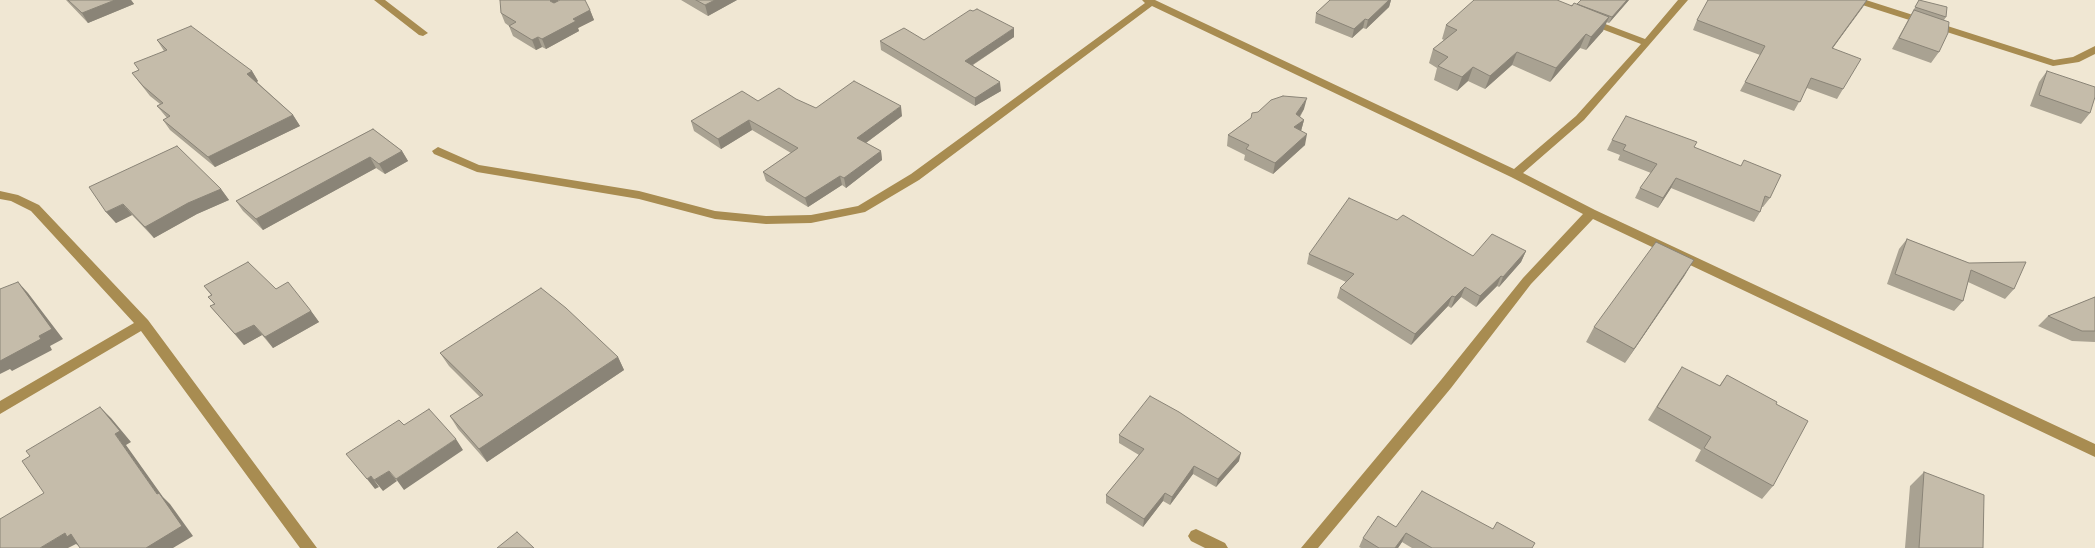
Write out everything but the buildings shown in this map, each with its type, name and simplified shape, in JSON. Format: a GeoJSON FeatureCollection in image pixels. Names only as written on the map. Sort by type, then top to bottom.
{"type":"FeatureCollection","features":[{"type":"Feature","properties":{"kind":"street"},"geometry":{"type":"LineString","coordinates":[[379,0],[423,33]]}},
{"type":"Feature","properties":{"kind":"street"},"geometry":{"type":"LineString","coordinates":[[1515,174],[1580,118],[1648,43],[1683,0]]}},
{"type":"Feature","properties":{"kind":"street"},"geometry":{"type":"LineString","coordinates":[[1856,0],[2053,63],[2075,60],[2095,49]]}},
{"type":"Feature","properties":{"kind":"street"},"geometry":{"type":"LineString","coordinates":[[438,151],[477,168],[506,175],[639,195],[715,215],[766,220],[811,219],[853,211],[861,209],[915,177],[1149,1],[1515,174],[1591,213],[2095,451]]}},
{"type":"Feature","properties":{"kind":"street"},"geometry":{"type":"LineString","coordinates":[[1582,18],[1648,43]]}},
{"type":"Feature","properties":{"kind":"street"},"geometry":{"type":"LineString","coordinates":[[0,195],[14,198],[36,208],[143,324],[309,548]]}},
{"type":"Feature","properties":{"kind":"street"},"geometry":{"type":"LineString","coordinates":[[1309,548],[1446,384],[1527,281],[1591,213]]}},
{"type":"Feature","properties":{"kind":"street"},"geometry":{"type":"LineString","coordinates":[[0,408],[143,324]]}},
{"type":"Feature","properties":{"kind":"street"},"geometry":{"type":"LineString","coordinates":[[1196,536],[1220,548]]}}]}
